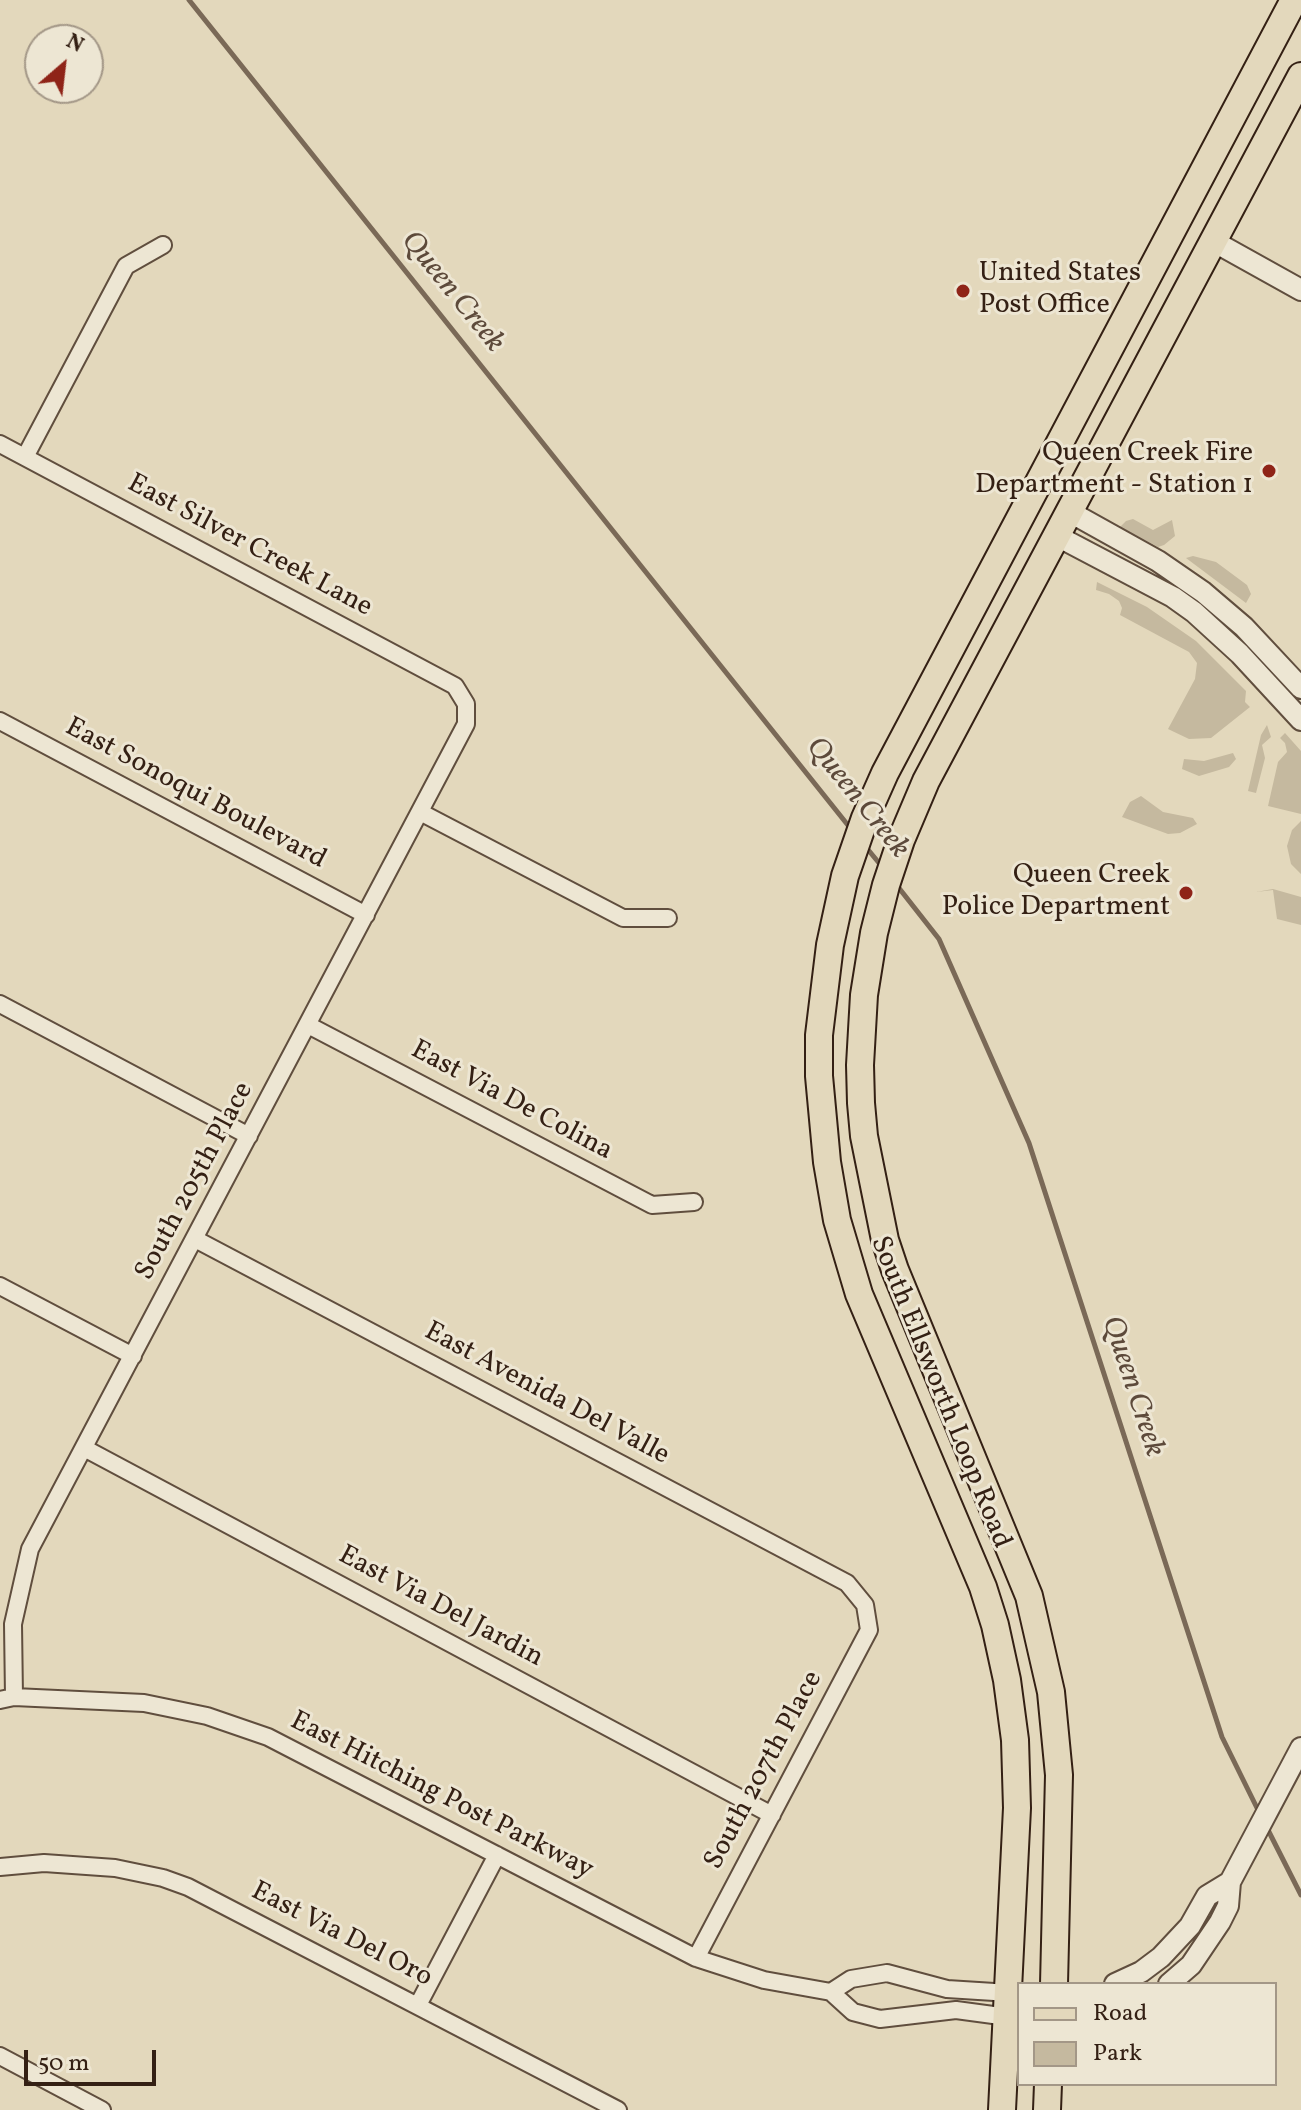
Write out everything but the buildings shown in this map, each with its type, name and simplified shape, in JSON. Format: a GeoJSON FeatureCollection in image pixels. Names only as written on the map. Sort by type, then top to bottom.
{"type":"FeatureCollection","features":[{"type":"Feature","properties":{"kind":"main road","name":"South Ellsworth Loop Road"},"geometry":{"type":"LineString","coordinates":[[1002,2110],[1013,2005],[1017,1808],[1015,1740],[1007,1680],[983,1587],[859,1294],[837,1220],[827,1162],[819,1076],[820,1023],[830,945],[856,842],[899,746],[1294,0]]}},
{"type":"Feature","properties":{"kind":"main road","name":"South Ellsworth Loop Road"},"geometry":{"type":"LineString","coordinates":[[1054,1982],[1059,1775],[1051,1692],[1029,1596],[885,1240],[866,1150],[861,1103],[864,995],[886,885],[926,781],[1301,76]]}},
{"type":"Feature","properties":{"kind":"main road"},"geometry":{"type":"LineString","coordinates":[[1175,226],[1213,241]]}},
{"type":"Feature","properties":{"kind":"main road"},"geometry":{"type":"LineString","coordinates":[[1047,2110],[1048,2086]]}},
{"type":"Feature","properties":{"kind":"street"},"geometry":{"type":"LineString","coordinates":[[1213,241],[1301,290]]}},
{"type":"Feature","properties":{"kind":"street"},"geometry":{"type":"LineString","coordinates":[[25,457],[126,266],[163,245]]}},
{"type":"Feature","properties":{"kind":"street","name":"East Silver Creek Lane"},"geometry":{"type":"LineString","coordinates":[[0,444],[455,686],[466,704]]}},
{"type":"Feature","properties":{"kind":"street"},"geometry":{"type":"LineString","coordinates":[[1070,512],[1158,561],[1203,592],[1244,627],[1300,683],[1280,697]]}},
{"type":"Feature","properties":{"kind":"street"},"geometry":{"type":"LineString","coordinates":[[1057,536],[1173,597],[1194,612],[1240,654],[1301,720]]}},
{"type":"Feature","properties":{"kind":"street","name":"South 205th Place"},"geometry":{"type":"LineString","coordinates":[[7,1698],[13,1624],[30,1549],[466,724],[466,704]]}},
{"type":"Feature","properties":{"kind":"street","name":"East Sonoqui Boulevard"},"geometry":{"type":"LineString","coordinates":[[0,721],[366,915]]}},
{"type":"Feature","properties":{"kind":"street"},"geometry":{"type":"LineString","coordinates":[[420,812],[623,918],[668,918]]}},
{"type":"Feature","properties":{"kind":"street"},"geometry":{"type":"LineString","coordinates":[[0,1004],[249,1136]]}},
{"type":"Feature","properties":{"kind":"street","name":"East Via De Colina"},"geometry":{"type":"LineString","coordinates":[[308,1025],[652,1205],[694,1202]]}},
{"type":"Feature","properties":{"kind":"street","name":"East Avenida Del Valle"},"geometry":{"type":"LineString","coordinates":[[195,1239],[847,1583],[865,1605]]}},
{"type":"Feature","properties":{"kind":"street"},"geometry":{"type":"LineString","coordinates":[[0,1286],[133,1356]]}},
{"type":"Feature","properties":{"kind":"street","name":"East Via Del Jardin"},"geometry":{"type":"LineString","coordinates":[[84,1448],[772,1815]]}},
{"type":"Feature","properties":{"kind":"street","name":"South 207th Place"},"geometry":{"type":"LineString","coordinates":[[696,1958],[869,1630],[865,1605]]}},
{"type":"Feature","properties":{"kind":"street","name":"East Hitching Post Parkway"},"geometry":{"type":"LineString","coordinates":[[7,1698],[144,1703],[219,1720],[268,1737],[696,1958],[764,1980],[831,1992],[853,2012],[880,2019],[1013,2005]]}},
{"type":"Feature","properties":{"kind":"street"},"geometry":{"type":"LineString","coordinates":[[1171,1982],[1191,1965],[1220,1922],[1228,1906],[1230,1882],[1299,1751]]}},
{"type":"Feature","properties":{"kind":"street"},"geometry":{"type":"LineString","coordinates":[[418,2005],[497,1855]]}},
{"type":"Feature","properties":{"kind":"street","name":"East Via Del Oro"},"geometry":{"type":"LineString","coordinates":[[0,1867],[68,1863],[115,1868],[175,1882],[618,2110]]}},
{"type":"Feature","properties":{"kind":"street"},"geometry":{"type":"LineString","coordinates":[[1119,1982],[1141,1972],[1161,1957],[1190,1926],[1207,1896],[1230,1882]]}},
{"type":"Feature","properties":{"kind":"street"},"geometry":{"type":"LineString","coordinates":[[831,1992],[851,1979],[887,1973],[1013,2005]]}},
{"type":"Feature","properties":{"kind":"street"},"geometry":{"type":"LineString","coordinates":[[0,2056],[102,2110]]}},
{"type":"Feature","properties":{"kind":"green space"},"geometry":{"type":"Polygon","coordinates":[[[1133,519],[1153,530],[1172,520],[1175,536],[1158,547],[1120,527],[1133,519]]]}},
{"type":"Feature","properties":{"kind":"green space"},"geometry":{"type":"Polygon","coordinates":[[[1193,556],[1216,562],[1247,585],[1251,594],[1246,603],[1186,558],[1193,556]]]}},
{"type":"Feature","properties":{"kind":"green space"},"geometry":{"type":"Polygon","coordinates":[[[1097,582],[1147,607],[1196,641],[1246,691],[1245,702],[1250,707],[1211,738],[1189,739],[1168,729],[1195,679],[1197,663],[1189,652],[1120,615],[1122,608],[1119,601],[1096,590],[1097,582]]]}},
{"type":"Feature","properties":{"kind":"green space"},"geometry":{"type":"Polygon","coordinates":[[[1267,725],[1271,737],[1262,745],[1265,758],[1256,793],[1248,791],[1261,735],[1267,725]]]}},
{"type":"Feature","properties":{"kind":"green space"},"geometry":{"type":"Polygon","coordinates":[[[1285,733],[1301,751],[1301,814],[1268,806],[1278,762],[1287,752],[1280,738],[1285,733]]]}},
{"type":"Feature","properties":{"kind":"green space"},"geometry":{"type":"Polygon","coordinates":[[[1233,753],[1236,759],[1229,767],[1199,776],[1182,769],[1184,759],[1204,761],[1233,753]]]}},
{"type":"Feature","properties":{"kind":"green space"},"geometry":{"type":"Polygon","coordinates":[[[1141,796],[1163,812],[1193,818],[1197,824],[1180,833],[1168,834],[1122,817],[1130,802],[1141,796]]]}},
{"type":"Feature","properties":{"kind":"green space"},"geometry":{"type":"Polygon","coordinates":[[[1301,821],[1301,874],[1291,864],[1287,846],[1292,830],[1301,821]]]}},
{"type":"Feature","properties":{"kind":"green space"},"geometry":{"type":"Polygon","coordinates":[[[1273,889],[1301,897],[1301,925],[1277,919],[1273,890],[1256,892],[1273,889]]]}},
{"type":"Feature","properties":{"kind":"waterway","name":"Queen Creek"},"geometry":{"type":"LineString","coordinates":[[189,0],[851,829]]}},
{"type":"Feature","properties":{"kind":"waterway","name":"Queen Creek"},"geometry":{"type":"LineString","coordinates":[[865,846],[884,869]]}},
{"type":"Feature","properties":{"kind":"waterway","name":"Queen Creek"},"geometry":{"type":"LineString","coordinates":[[895,883],[939,939],[1029,1143],[1222,1737],[1259,1812]]}},
{"type":"Feature","properties":{"kind":"waterway","name":"Queen Creek"},"geometry":{"type":"LineString","coordinates":[[1267,1828],[1301,1895]]}},
{"type":"Feature","properties":{"kind":"place","name":"United States Post Office"},"geometry":{"type":"Point","coordinates":[963,291]}},
{"type":"Feature","properties":{"kind":"place","name":"Queen Creek Fire Department - Station 1"},"geometry":{"type":"Point","coordinates":[1269,471]}},
{"type":"Feature","properties":{"kind":"place","name":"Queen Creek Police Department"},"geometry":{"type":"Point","coordinates":[1186,893]}}]}
